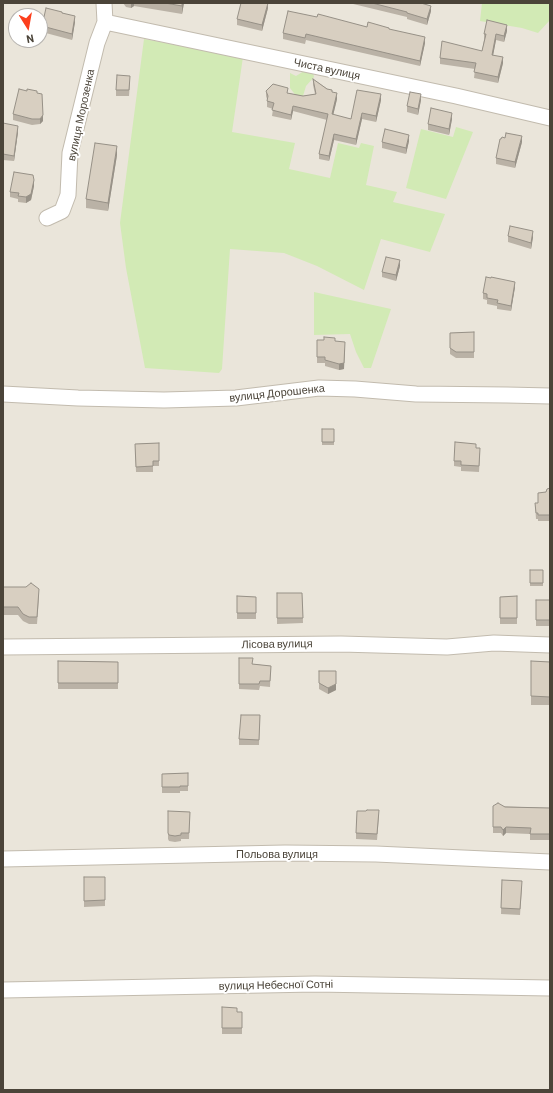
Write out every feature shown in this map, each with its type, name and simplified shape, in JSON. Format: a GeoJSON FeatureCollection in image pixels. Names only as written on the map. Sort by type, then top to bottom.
{"type":"FeatureCollection","features":[{"type":"Feature","properties":{"kind":"street","name":"вулиця Морозенка"},"geometry":{"type":"LineString","coordinates":[[47,218],[62,211],[68,194],[70,153],[96,43],[104,22],[104,3]]}},
{"type":"Feature","properties":{"kind":"street","name":"Чиста вулиця"},"geometry":{"type":"LineString","coordinates":[[104,22],[504,106],[550,118]]}},
{"type":"Feature","properties":{"kind":"street","name":"вулиця Дорошенка"},"geometry":{"type":"LineString","coordinates":[[3,394],[78,398],[164,400],[236,398],[318,388],[355,388],[416,394],[550,396]]}},
{"type":"Feature","properties":{"kind":"street","name":"Лісова вулиця"},"geometry":{"type":"LineString","coordinates":[[3,647],[341,644],[447,647],[494,643],[550,645]]}},
{"type":"Feature","properties":{"kind":"street","name":"Польова вулиця"},"geometry":{"type":"LineString","coordinates":[[3,859],[285,853],[383,854],[550,862]]}},
{"type":"Feature","properties":{"kind":"street","name":"вулиця Небесної Сотні"},"geometry":{"type":"LineString","coordinates":[[3,990],[315,984],[550,988]]}},
{"type":"Feature","properties":{"kind":"shaded area"},"geometry":{"type":"Polygon","coordinates":[[[3,3],[550,3],[550,392],[231,394],[3,391],[3,3]]]}},
{"type":"Feature","properties":{"kind":"shaded area"},"geometry":{"type":"Polygon","coordinates":[[[342,395],[401,400],[550,404],[550,1090],[3,1090],[3,399],[342,395]]]}},
{"type":"Feature","properties":{"kind":"green space"},"geometry":{"type":"Polygon","coordinates":[[[482,3],[550,3],[550,20],[538,33],[522,28],[480,21],[482,3]]]}},
{"type":"Feature","properties":{"kind":"green space"},"geometry":{"type":"Polygon","coordinates":[[[144,39],[243,57],[232,132],[295,143],[289,169],[330,178],[338,143],[359,148],[361,143],[374,146],[366,185],[397,192],[393,202],[445,214],[430,252],[381,239],[364,290],[317,266],[284,253],[230,249],[222,369],[219,373],[145,368],[126,268],[120,223],[144,39]]]}},
{"type":"Feature","properties":{"kind":"green space"},"geometry":{"type":"Polygon","coordinates":[[[304,71],[313,72],[314,77],[306,86],[303,96],[297,97],[290,88],[290,73],[296,76],[304,71]]]}},
{"type":"Feature","properties":{"kind":"green space"},"geometry":{"type":"Polygon","coordinates":[[[456,127],[473,132],[446,199],[406,188],[421,129],[453,137],[456,127]]]}},
{"type":"Feature","properties":{"kind":"green space"},"geometry":{"type":"Polygon","coordinates":[[[314,292],[391,309],[371,368],[364,368],[356,352],[350,334],[314,335],[314,292]]]}},
{"type":"Feature","properties":{"kind":"building"},"geometry":{"type":"Polygon","coordinates":[[[165,3],[182,3],[182,6],[165,3]]]}},
{"type":"Feature","properties":{"kind":"building"},"geometry":{"type":"Polygon","coordinates":[[[241,3],[268,3],[262,25],[237,19],[241,3]]]}},
{"type":"Feature","properties":{"kind":"building"},"geometry":{"type":"Polygon","coordinates":[[[372,3],[421,3],[431,6],[427,19],[372,3]]]}},
{"type":"Feature","properties":{"kind":"building"},"geometry":{"type":"Polygon","coordinates":[[[48,8],[75,16],[72,34],[48,28],[48,8]]]}},
{"type":"Feature","properties":{"kind":"building"},"geometry":{"type":"Polygon","coordinates":[[[288,11],[317,17],[318,14],[367,27],[368,22],[389,29],[425,37],[420,61],[306,34],[305,38],[283,33],[288,11]]]}},
{"type":"Feature","properties":{"kind":"building"},"geometry":{"type":"Polygon","coordinates":[[[487,20],[507,25],[504,36],[496,34],[492,55],[503,57],[498,77],[474,72],[476,63],[440,58],[442,41],[482,51],[486,34],[484,34],[487,20]]]}},
{"type":"Feature","properties":{"kind":"building"},"geometry":{"type":"Polygon","coordinates":[[[117,75],[130,76],[129,90],[116,90],[117,75]]]}},
{"type":"Feature","properties":{"kind":"building"},"geometry":{"type":"Polygon","coordinates":[[[313,79],[327,89],[332,90],[332,92],[337,93],[332,114],[351,119],[357,90],[381,94],[376,116],[362,113],[356,139],[334,134],[329,156],[319,154],[328,114],[293,106],[291,115],[272,110],[274,103],[267,101],[268,96],[266,91],[273,84],[288,88],[287,93],[303,96],[316,94],[313,79]]]}},
{"type":"Feature","properties":{"kind":"building"},"geometry":{"type":"Polygon","coordinates":[[[19,89],[37,91],[37,93],[42,94],[43,115],[40,119],[32,119],[13,114],[19,89]]]}},
{"type":"Feature","properties":{"kind":"building"},"geometry":{"type":"Polygon","coordinates":[[[410,92],[421,94],[418,109],[407,106],[410,92]]]}},
{"type":"Feature","properties":{"kind":"building"},"geometry":{"type":"Polygon","coordinates":[[[431,108],[452,113],[449,129],[428,124],[431,108]]]}},
{"type":"Feature","properties":{"kind":"building"},"geometry":{"type":"Polygon","coordinates":[[[3,123],[18,126],[14,156],[3,154],[3,123]]]}},
{"type":"Feature","properties":{"kind":"building"},"geometry":{"type":"Polygon","coordinates":[[[385,129],[409,135],[406,148],[382,142],[385,129]]]}},
{"type":"Feature","properties":{"kind":"building"},"geometry":{"type":"Polygon","coordinates":[[[506,133],[522,136],[515,162],[496,158],[500,139],[502,137],[505,138],[506,133]]]}},
{"type":"Feature","properties":{"kind":"building"},"geometry":{"type":"Polygon","coordinates":[[[95,143],[117,146],[108,203],[86,199],[95,143]]]}},
{"type":"Feature","properties":{"kind":"building"},"geometry":{"type":"Polygon","coordinates":[[[14,172],[33,175],[34,180],[31,194],[26,197],[18,196],[19,193],[10,192],[14,172]]]}},
{"type":"Feature","properties":{"kind":"building"},"geometry":{"type":"Polygon","coordinates":[[[510,226],[533,231],[531,243],[508,236],[510,226]]]}},
{"type":"Feature","properties":{"kind":"building"},"geometry":{"type":"Polygon","coordinates":[[[386,257],[400,260],[396,275],[382,272],[386,257]]]}},
{"type":"Feature","properties":{"kind":"building"},"geometry":{"type":"Polygon","coordinates":[[[486,277],[515,282],[511,306],[497,303],[498,300],[487,298],[487,294],[483,293],[486,277]]]}},
{"type":"Feature","properties":{"kind":"building"},"geometry":{"type":"Polygon","coordinates":[[[474,332],[474,352],[456,352],[450,348],[450,333],[474,332]]]}},
{"type":"Feature","properties":{"kind":"building"},"geometry":{"type":"Polygon","coordinates":[[[324,337],[335,338],[335,341],[345,342],[344,363],[339,364],[325,360],[325,357],[317,357],[317,340],[324,340],[324,337]]]}},
{"type":"Feature","properties":{"kind":"building"},"geometry":{"type":"Polygon","coordinates":[[[322,429],[334,429],[334,442],[322,442],[322,429]]]}},
{"type":"Feature","properties":{"kind":"building"},"geometry":{"type":"Polygon","coordinates":[[[455,442],[476,444],[476,448],[480,448],[479,466],[461,465],[461,461],[454,461],[455,442]]]}},
{"type":"Feature","properties":{"kind":"building"},"geometry":{"type":"Polygon","coordinates":[[[159,443],[159,461],[153,461],[153,466],[136,467],[135,444],[159,443]]]}},
{"type":"Feature","properties":{"kind":"building"},"geometry":{"type":"Polygon","coordinates":[[[550,488],[550,515],[538,515],[538,513],[536,513],[535,503],[538,503],[538,493],[546,492],[547,489],[550,488]]]}},
{"type":"Feature","properties":{"kind":"building"},"geometry":{"type":"Polygon","coordinates":[[[530,570],[543,570],[543,583],[530,583],[530,570]]]}},
{"type":"Feature","properties":{"kind":"building"},"geometry":{"type":"Polygon","coordinates":[[[31,583],[39,589],[37,617],[29,617],[23,614],[18,607],[3,607],[3,587],[26,587],[31,583]]]}},
{"type":"Feature","properties":{"kind":"building"},"geometry":{"type":"Polygon","coordinates":[[[277,593],[302,593],[303,618],[277,618],[277,593]]]}},
{"type":"Feature","properties":{"kind":"building"},"geometry":{"type":"Polygon","coordinates":[[[237,596],[256,597],[256,613],[237,613],[237,596]]]}},
{"type":"Feature","properties":{"kind":"building"},"geometry":{"type":"Polygon","coordinates":[[[517,596],[517,618],[500,618],[500,597],[517,596]]]}},
{"type":"Feature","properties":{"kind":"building"},"geometry":{"type":"Polygon","coordinates":[[[536,600],[550,600],[550,620],[536,620],[536,600]]]}},
{"type":"Feature","properties":{"kind":"building"},"geometry":{"type":"Polygon","coordinates":[[[239,658],[253,658],[252,664],[271,666],[270,681],[260,681],[259,684],[239,684],[239,658]]]}},
{"type":"Feature","properties":{"kind":"building"},"geometry":{"type":"Polygon","coordinates":[[[58,661],[118,662],[118,683],[58,683],[58,661]]]}},
{"type":"Feature","properties":{"kind":"building"},"geometry":{"type":"Polygon","coordinates":[[[531,661],[550,662],[550,697],[531,696],[531,661]]]}},
{"type":"Feature","properties":{"kind":"building"},"geometry":{"type":"Polygon","coordinates":[[[319,671],[336,671],[336,684],[328,688],[319,683],[319,671]]]}},
{"type":"Feature","properties":{"kind":"building"},"geometry":{"type":"Polygon","coordinates":[[[241,715],[260,715],[259,740],[239,739],[241,715]]]}},
{"type":"Feature","properties":{"kind":"building"},"geometry":{"type":"Polygon","coordinates":[[[188,773],[188,786],[162,787],[162,774],[188,773]]]}},
{"type":"Feature","properties":{"kind":"building"},"geometry":{"type":"Polygon","coordinates":[[[498,803],[505,807],[550,808],[550,834],[530,834],[531,828],[506,827],[503,830],[501,827],[493,827],[493,806],[498,803]]]}},
{"type":"Feature","properties":{"kind":"building"},"geometry":{"type":"Polygon","coordinates":[[[379,810],[377,834],[356,833],[357,811],[379,810]]]}},
{"type":"Feature","properties":{"kind":"building"},"geometry":{"type":"Polygon","coordinates":[[[168,811],[190,812],[189,833],[181,833],[181,835],[175,836],[169,835],[168,811]]]}},
{"type":"Feature","properties":{"kind":"building"},"geometry":{"type":"Polygon","coordinates":[[[84,877],[105,877],[105,900],[84,901],[84,877]]]}},
{"type":"Feature","properties":{"kind":"building"},"geometry":{"type":"Polygon","coordinates":[[[502,880],[522,881],[520,909],[501,908],[502,880]]]}},
{"type":"Feature","properties":{"kind":"building"},"geometry":{"type":"Polygon","coordinates":[[[222,1007],[237,1008],[237,1012],[242,1012],[242,1028],[222,1028],[222,1007]]]}}]}
